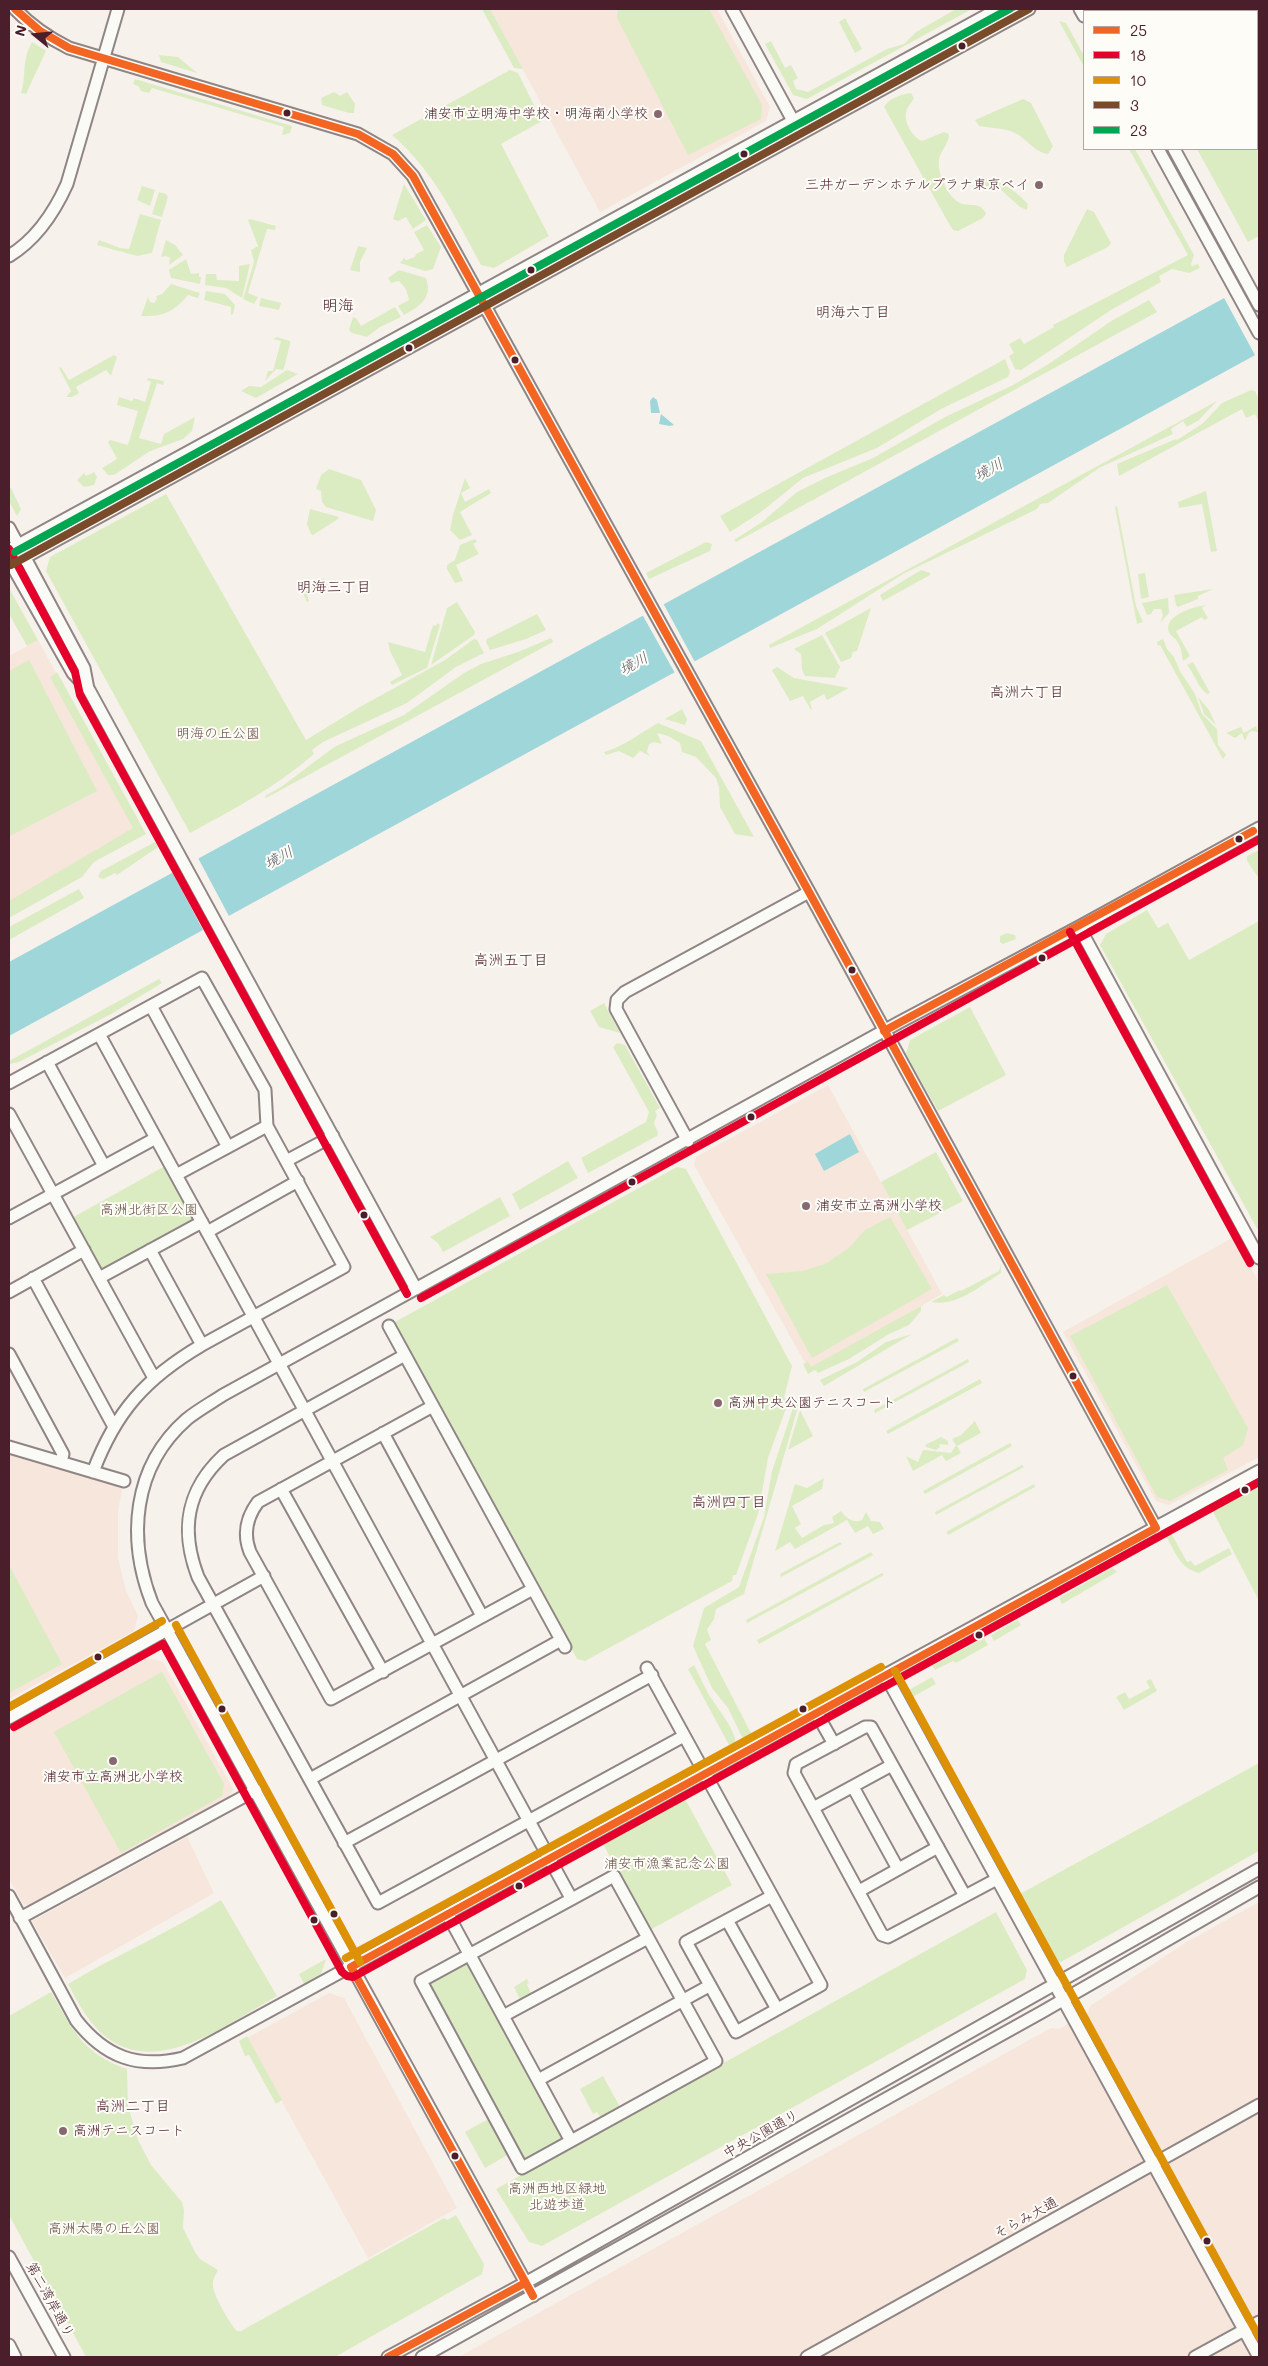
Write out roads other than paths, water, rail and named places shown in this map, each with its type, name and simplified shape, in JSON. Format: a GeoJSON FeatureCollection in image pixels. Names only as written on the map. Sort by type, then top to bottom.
{"type":"FeatureCollection","features":[{"type":"Feature","properties":{"kind":"street"},"geometry":{"type":"LineString","coordinates":[[15,9],[26,22],[49,38],[69,48],[336,126],[371,139],[393,154],[413,176],[809,892],[1156,1528]]}},
{"type":"Feature","properties":{"kind":"street"},"geometry":{"type":"LineString","coordinates":[[9,256],[29,241],[43,226],[67,184],[118,9]]}},
{"type":"Feature","properties":{"kind":"street"},"geometry":{"type":"LineString","coordinates":[[732,9],[800,134]]}},
{"type":"Feature","properties":{"kind":"street"},"geometry":{"type":"LineString","coordinates":[[13,547],[998,9]]}},
{"type":"Feature","properties":{"kind":"street"},"geometry":{"type":"LineString","coordinates":[[416,1288],[89,690],[73,673],[10,563],[25,557],[1029,9]]}},
{"type":"Feature","properties":{"kind":"street"},"geometry":{"type":"LineString","coordinates":[[1159,150],[1259,333]]}},
{"type":"Feature","properties":{"kind":"street"},"geometry":{"type":"LineString","coordinates":[[1175,150],[1259,305]]}},
{"type":"Feature","properties":{"kind":"street"},"geometry":{"type":"LineString","coordinates":[[9,528],[13,547],[25,557],[84,668],[89,690]]}},
{"type":"Feature","properties":{"kind":"street"},"geometry":{"type":"LineString","coordinates":[[533,2296],[152,1603],[144,1583],[137,1553],[138,1511],[151,1469],[171,1436],[187,1419],[223,1396],[416,1288],[688,1141],[884,1031],[1078,928],[1259,828]]}},
{"type":"Feature","properties":{"kind":"street"},"geometry":{"type":"LineString","coordinates":[[688,1141],[616,1009],[617,1000],[625,992],[809,892]]}},
{"type":"Feature","properties":{"kind":"street"},"geometry":{"type":"LineString","coordinates":[[1078,928],[1259,1258]]}},
{"type":"Feature","properties":{"kind":"street"},"geometry":{"type":"LineString","coordinates":[[9,1083],[202,978],[265,1090],[267,1126],[344,1267],[202,1345],[180,1358],[154,1378],[130,1403],[114,1425],[93,1472]]}},
{"type":"Feature","properties":{"kind":"street"},"geometry":{"type":"LineString","coordinates":[[151,1006],[228,1147]]}},
{"type":"Feature","properties":{"kind":"street"},"geometry":{"type":"LineString","coordinates":[[99,1034],[571,1898]]}},
{"type":"Feature","properties":{"kind":"street"},"geometry":{"type":"LineString","coordinates":[[48,1062],[104,1166]]}},
{"type":"Feature","properties":{"kind":"street"},"geometry":{"type":"LineString","coordinates":[[9,1114],[154,1378]]}},
{"type":"Feature","properties":{"kind":"street"},"geometry":{"type":"LineString","coordinates":[[176,1176],[267,1126]]}},
{"type":"Feature","properties":{"kind":"street"},"geometry":{"type":"LineString","coordinates":[[286,1161],[333,1136]]}},
{"type":"Feature","properties":{"kind":"street"},"geometry":{"type":"LineString","coordinates":[[9,1218],[156,1138]]}},
{"type":"Feature","properties":{"kind":"street"},"geometry":{"type":"LineString","coordinates":[[99,1278],[150,1250],[204,1227],[298,1181]]}},
{"type":"Feature","properties":{"kind":"street"},"geometry":{"type":"LineString","coordinates":[[9,1292],[84,1250]]}},
{"type":"Feature","properties":{"kind":"street"},"geometry":{"type":"LineString","coordinates":[[150,1250],[202,1345]]}},
{"type":"Feature","properties":{"kind":"street"},"geometry":{"type":"LineString","coordinates":[[33,1278],[114,1425]]}},
{"type":"Feature","properties":{"kind":"street"},"geometry":{"type":"LineString","coordinates":[[310,1779],[461,1696],[563,1643],[389,1326]]}},
{"type":"Feature","properties":{"kind":"street"},"geometry":{"type":"LineString","coordinates":[[9,1354],[63,1454],[61,1462]]}},
{"type":"Feature","properties":{"kind":"street"},"geometry":{"type":"LineString","coordinates":[[405,1355],[230,1451],[212,1467],[200,1483],[189,1518],[188,1545],[198,1577],[378,1903],[684,1736]]}},
{"type":"Feature","properties":{"kind":"street"},"geometry":{"type":"LineString","coordinates":[[433,1406],[258,1502],[246,1526],[246,1542],[331,1699],[533,1589]]}},
{"type":"Feature","properties":{"kind":"street"},"geometry":{"type":"LineString","coordinates":[[383,1434],[482,1616]]}},
{"type":"Feature","properties":{"kind":"street"},"geometry":{"type":"LineString","coordinates":[[9,1447],[124,1481]]}},
{"type":"Feature","properties":{"kind":"street"},"geometry":{"type":"LineString","coordinates":[[9,1896],[76,2020],[84,2030],[111,2052],[146,2064],[161,2064],[197,2052],[1259,1471]]}},
{"type":"Feature","properties":{"kind":"street"},"geometry":{"type":"LineString","coordinates":[[281,1489],[383,1672]]}},
{"type":"Feature","properties":{"kind":"street"},"geometry":{"type":"LineString","coordinates":[[9,1718],[264,1576]]}},
{"type":"Feature","properties":{"kind":"street"},"geometry":{"type":"LineString","coordinates":[[344,1843],[496,1760],[649,1671],[822,1985],[736,2032],[686,1942],[772,1896]]}},
{"type":"Feature","properties":{"kind":"street"},"geometry":{"type":"LineString","coordinates":[[886,1676],[1258,2357]]}},
{"type":"Feature","properties":{"kind":"street"},"geometry":{"type":"LineString","coordinates":[[816,1714],[834,1744]]}},
{"type":"Feature","properties":{"kind":"street"},"geometry":{"type":"LineString","coordinates":[[965,1896],[871,1727],[865,1727],[796,1764],[794,1772],[882,1935],[888,1937],[965,1896],[996,1879]]}},
{"type":"Feature","properties":{"kind":"street"},"geometry":{"type":"LineString","coordinates":[[813,1808],[892,1765]]}},
{"type":"Feature","properties":{"kind":"street"},"geometry":{"type":"LineString","coordinates":[[853,1786],[898,1869]]}},
{"type":"Feature","properties":{"kind":"street"},"geometry":{"type":"LineString","coordinates":[[20,1918],[256,1790]]}},
{"type":"Feature","properties":{"kind":"street"},"geometry":{"type":"LineString","coordinates":[[858,1891],[938,1847]]}},
{"type":"Feature","properties":{"kind":"street","name":"中央公園通り"},"geometry":{"type":"LineString","coordinates":[[388,2357],[525,2283],[1055,1986],[1146,1932],[1259,1869]]}},
{"type":"Feature","properties":{"kind":"street"},"geometry":{"type":"LineString","coordinates":[[614,1876],[716,2061],[522,2168],[421,1980],[571,1898],[614,1876]]}},
{"type":"Feature","properties":{"kind":"street"},"geometry":{"type":"LineString","coordinates":[[422,2357],[1063,2000],[1259,1887]]}},
{"type":"Feature","properties":{"kind":"street"},"geometry":{"type":"LineString","coordinates":[[448,1915],[571,2141]]}},
{"type":"Feature","properties":{"kind":"street"},"geometry":{"type":"LineString","coordinates":[[727,1920],[777,2009]]}},
{"type":"Feature","properties":{"kind":"street"},"geometry":{"type":"LineString","coordinates":[[503,2016],[648,1938]]}},
{"type":"Feature","properties":{"kind":"street"},"geometry":{"type":"LineString","coordinates":[[538,2080],[709,1986]]}},
{"type":"Feature","properties":{"kind":"street","name":"そらみ大通"},"geometry":{"type":"LineString","coordinates":[[807,2357],[1259,2105]]}},
{"type":"Feature","properties":{"kind":"street","name":"第二湾岸通り"},"geometry":{"type":"LineString","coordinates":[[9,2257],[64,2357]]}},
{"type":"Feature","properties":{"kind":"street"},"geometry":{"type":"LineString","coordinates":[[1195,2357],[1259,2322]]}},
{"type":"Feature","properties":{"kind":"street"},"geometry":{"type":"LineString","coordinates":[[9,2345],[15,2357]]}},
{"type":"Feature","properties":{"kind":"water","name":"境川"},"geometry":{"type":"Polygon","coordinates":[[[1259,279],[1259,353],[9,1036],[9,962],[1259,279]]]}},
{"type":"Feature","properties":{"kind":"water"},"geometry":{"type":"Polygon","coordinates":[[[653,397],[657,400],[660,413],[651,413],[650,401],[653,397]]]}},
{"type":"Feature","properties":{"kind":"water"},"geometry":{"type":"Polygon","coordinates":[[[661,414],[674,425],[659,424],[661,414]]]}},
{"type":"Feature","properties":{"kind":"water"},"geometry":{"type":"Polygon","coordinates":[[[850,1134],[859,1152],[824,1171],[815,1154],[850,1134]]]}},
{"type":"Feature","properties":{"kind":"place","name":"浦安市立明海中学校・明海南小学校"},"geometry":{"type":"Point","coordinates":[658,114]}},
{"type":"Feature","properties":{"kind":"place","name":"三井ガーデンホテルプラナ東京ベイ"},"geometry":{"type":"Point","coordinates":[1039,185]}},
{"type":"Feature","properties":{"kind":"place","name":"浦安市立高洲小学校"},"geometry":{"type":"Point","coordinates":[806,1206]}},
{"type":"Feature","properties":{"kind":"place","name":"高洲中央公園テニスコート"},"geometry":{"type":"Point","coordinates":[718,1403]}},
{"type":"Feature","properties":{"kind":"place","name":"浦安市立高洲北小学校"},"geometry":{"type":"Point","coordinates":[113,1761]}},
{"type":"Feature","properties":{"kind":"place","name":"高洲テニスコート"},"geometry":{"type":"Point","coordinates":[63,2131]}},
{"type":"Feature","properties":{"kind":"district","name":"明海"},"geometry":{"type":"Point","coordinates":[338,306]}},
{"type":"Feature","properties":{"kind":"district","name":"明海六丁目"},"geometry":{"type":"Point","coordinates":[853,312]}},
{"type":"Feature","properties":{"kind":"district","name":"明海三丁目"},"geometry":{"type":"Point","coordinates":[334,587]}},
{"type":"Feature","properties":{"kind":"district","name":"高洲六丁目"},"geometry":{"type":"Point","coordinates":[1027,692]}},
{"type":"Feature","properties":{"kind":"district","name":"高洲五丁目"},"geometry":{"type":"Point","coordinates":[511,960]}},
{"type":"Feature","properties":{"kind":"district","name":"高洲四丁目"},"geometry":{"type":"Point","coordinates":[729,1502]}},
{"type":"Feature","properties":{"kind":"district","name":"高洲二丁目"},"geometry":{"type":"Point","coordinates":[133,2106]}},
{"type":"Feature","properties":{"kind":"park label","name":"明海の丘公園"},"geometry":{"type":"Point","coordinates":[218,734]}},
{"type":"Feature","properties":{"kind":"park label","name":"高洲北街区公園"},"geometry":{"type":"Point","coordinates":[149,1210]}},
{"type":"Feature","properties":{"kind":"park label","name":"浦安市漁業記念公園"},"geometry":{"type":"Point","coordinates":[667,1864]}},
{"type":"Feature","properties":{"kind":"park label","name":"高洲西地区緑地 北遊歩道"},"geometry":{"type":"Point","coordinates":[557,2198]}},
{"type":"Feature","properties":{"kind":"park label","name":"高洲太陽の丘公園"},"geometry":{"type":"Point","coordinates":[104,2229]}}]}
